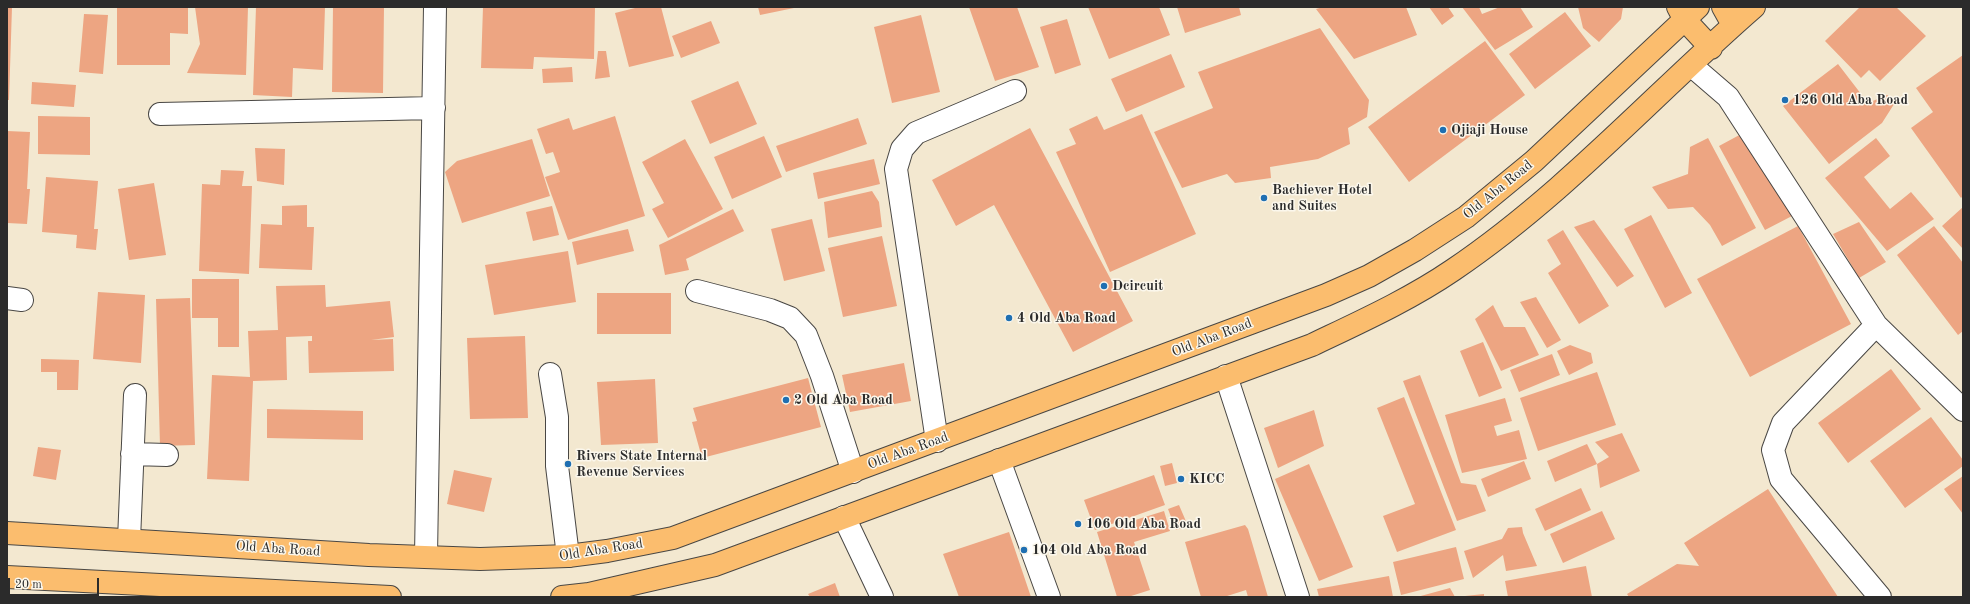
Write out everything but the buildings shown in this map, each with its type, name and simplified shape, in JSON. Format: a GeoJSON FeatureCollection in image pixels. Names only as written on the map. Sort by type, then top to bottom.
{"type":"FeatureCollection","features":[{"type":"Feature","properties":{"kind":"main road"},"geometry":{"type":"LineString","coordinates":[[562,597],[589,594],[715,564],[1312,345],[1386,310],[1453,270],[1518,222],[1711,48],[1728,16],[1754,7]]}},
{"type":"Feature","properties":{"kind":"main road"},"geometry":{"type":"LineString","coordinates":[[1687,11],[1711,48]]}},
{"type":"Feature","properties":{"kind":"main road","name":"Old Aba Road"},"geometry":{"type":"LineString","coordinates":[[7,533],[480,559],[568,556],[607,551],[673,538],[938,441],[1326,295],[1370,276],[1415,250],[1466,216],[1534,161],[1687,11]]}},
{"type":"Feature","properties":{"kind":"main road"},"geometry":{"type":"LineString","coordinates":[[7,577],[390,597]]}},
{"type":"Feature","properties":{"kind":"street"},"geometry":{"type":"LineString","coordinates":[[426,556],[435,7]]}},
{"type":"Feature","properties":{"kind":"street"},"geometry":{"type":"LineString","coordinates":[[1692,66],[1728,97],[1876,325],[1963,410]]}},
{"type":"Feature","properties":{"kind":"street"},"geometry":{"type":"LineString","coordinates":[[938,441],[896,169],[902,149],[916,134],[1015,91]]}},
{"type":"Feature","properties":{"kind":"street"},"geometry":{"type":"LineString","coordinates":[[160,114],[434,108]]}},
{"type":"Feature","properties":{"kind":"street"},"geometry":{"type":"LineString","coordinates":[[696,291],[770,310],[790,318],[806,335],[822,376],[853,472]]}},
{"type":"Feature","properties":{"kind":"street"},"geometry":{"type":"LineString","coordinates":[[1876,325],[1783,423],[1773,450],[1781,479],[1880,597]]}},
{"type":"Feature","properties":{"kind":"street"},"geometry":{"type":"LineString","coordinates":[[550,374],[557,417],[557,466],[568,556]]}},
{"type":"Feature","properties":{"kind":"street"},"geometry":{"type":"LineString","coordinates":[[1226,376],[1298,597]]}},
{"type":"Feature","properties":{"kind":"street"},"geometry":{"type":"LineString","coordinates":[[129,540],[135,395]]}},
{"type":"Feature","properties":{"kind":"street"},"geometry":{"type":"LineString","coordinates":[[132,454],[166,456]]}},
{"type":"Feature","properties":{"kind":"street"},"geometry":{"type":"LineString","coordinates":[[998,460],[1049,597]]}},
{"type":"Feature","properties":{"kind":"street"},"geometry":{"type":"LineString","coordinates":[[844,517],[882,597]]}},
{"type":"Feature","properties":{"kind":"place","name":"126 Old Aba Road"},"geometry":{"type":"Point","coordinates":[1785,100]}},
{"type":"Feature","properties":{"kind":"place","name":"Ojiaji House"},"geometry":{"type":"Point","coordinates":[1443,130]}},
{"type":"Feature","properties":{"kind":"place","name":"Bachiever Hotel and Suites"},"geometry":{"type":"Point","coordinates":[1264,198]}},
{"type":"Feature","properties":{"kind":"place","name":"Dcircuit"},"geometry":{"type":"Point","coordinates":[1104,286]}},
{"type":"Feature","properties":{"kind":"place","name":"4 Old Aba Road"},"geometry":{"type":"Point","coordinates":[1009,318]}},
{"type":"Feature","properties":{"kind":"place","name":"2 Old Aba Road"},"geometry":{"type":"Point","coordinates":[786,400]}},
{"type":"Feature","properties":{"kind":"place","name":"Rivers State Internal Revenue Services"},"geometry":{"type":"Point","coordinates":[568,464]}},
{"type":"Feature","properties":{"kind":"place","name":"KICC"},"geometry":{"type":"Point","coordinates":[1181,479]}},
{"type":"Feature","properties":{"kind":"place","name":"106 Old Aba Road"},"geometry":{"type":"Point","coordinates":[1078,524]}},
{"type":"Feature","properties":{"kind":"place","name":"104 Old Aba Road"},"geometry":{"type":"Point","coordinates":[1024,550]}}]}
